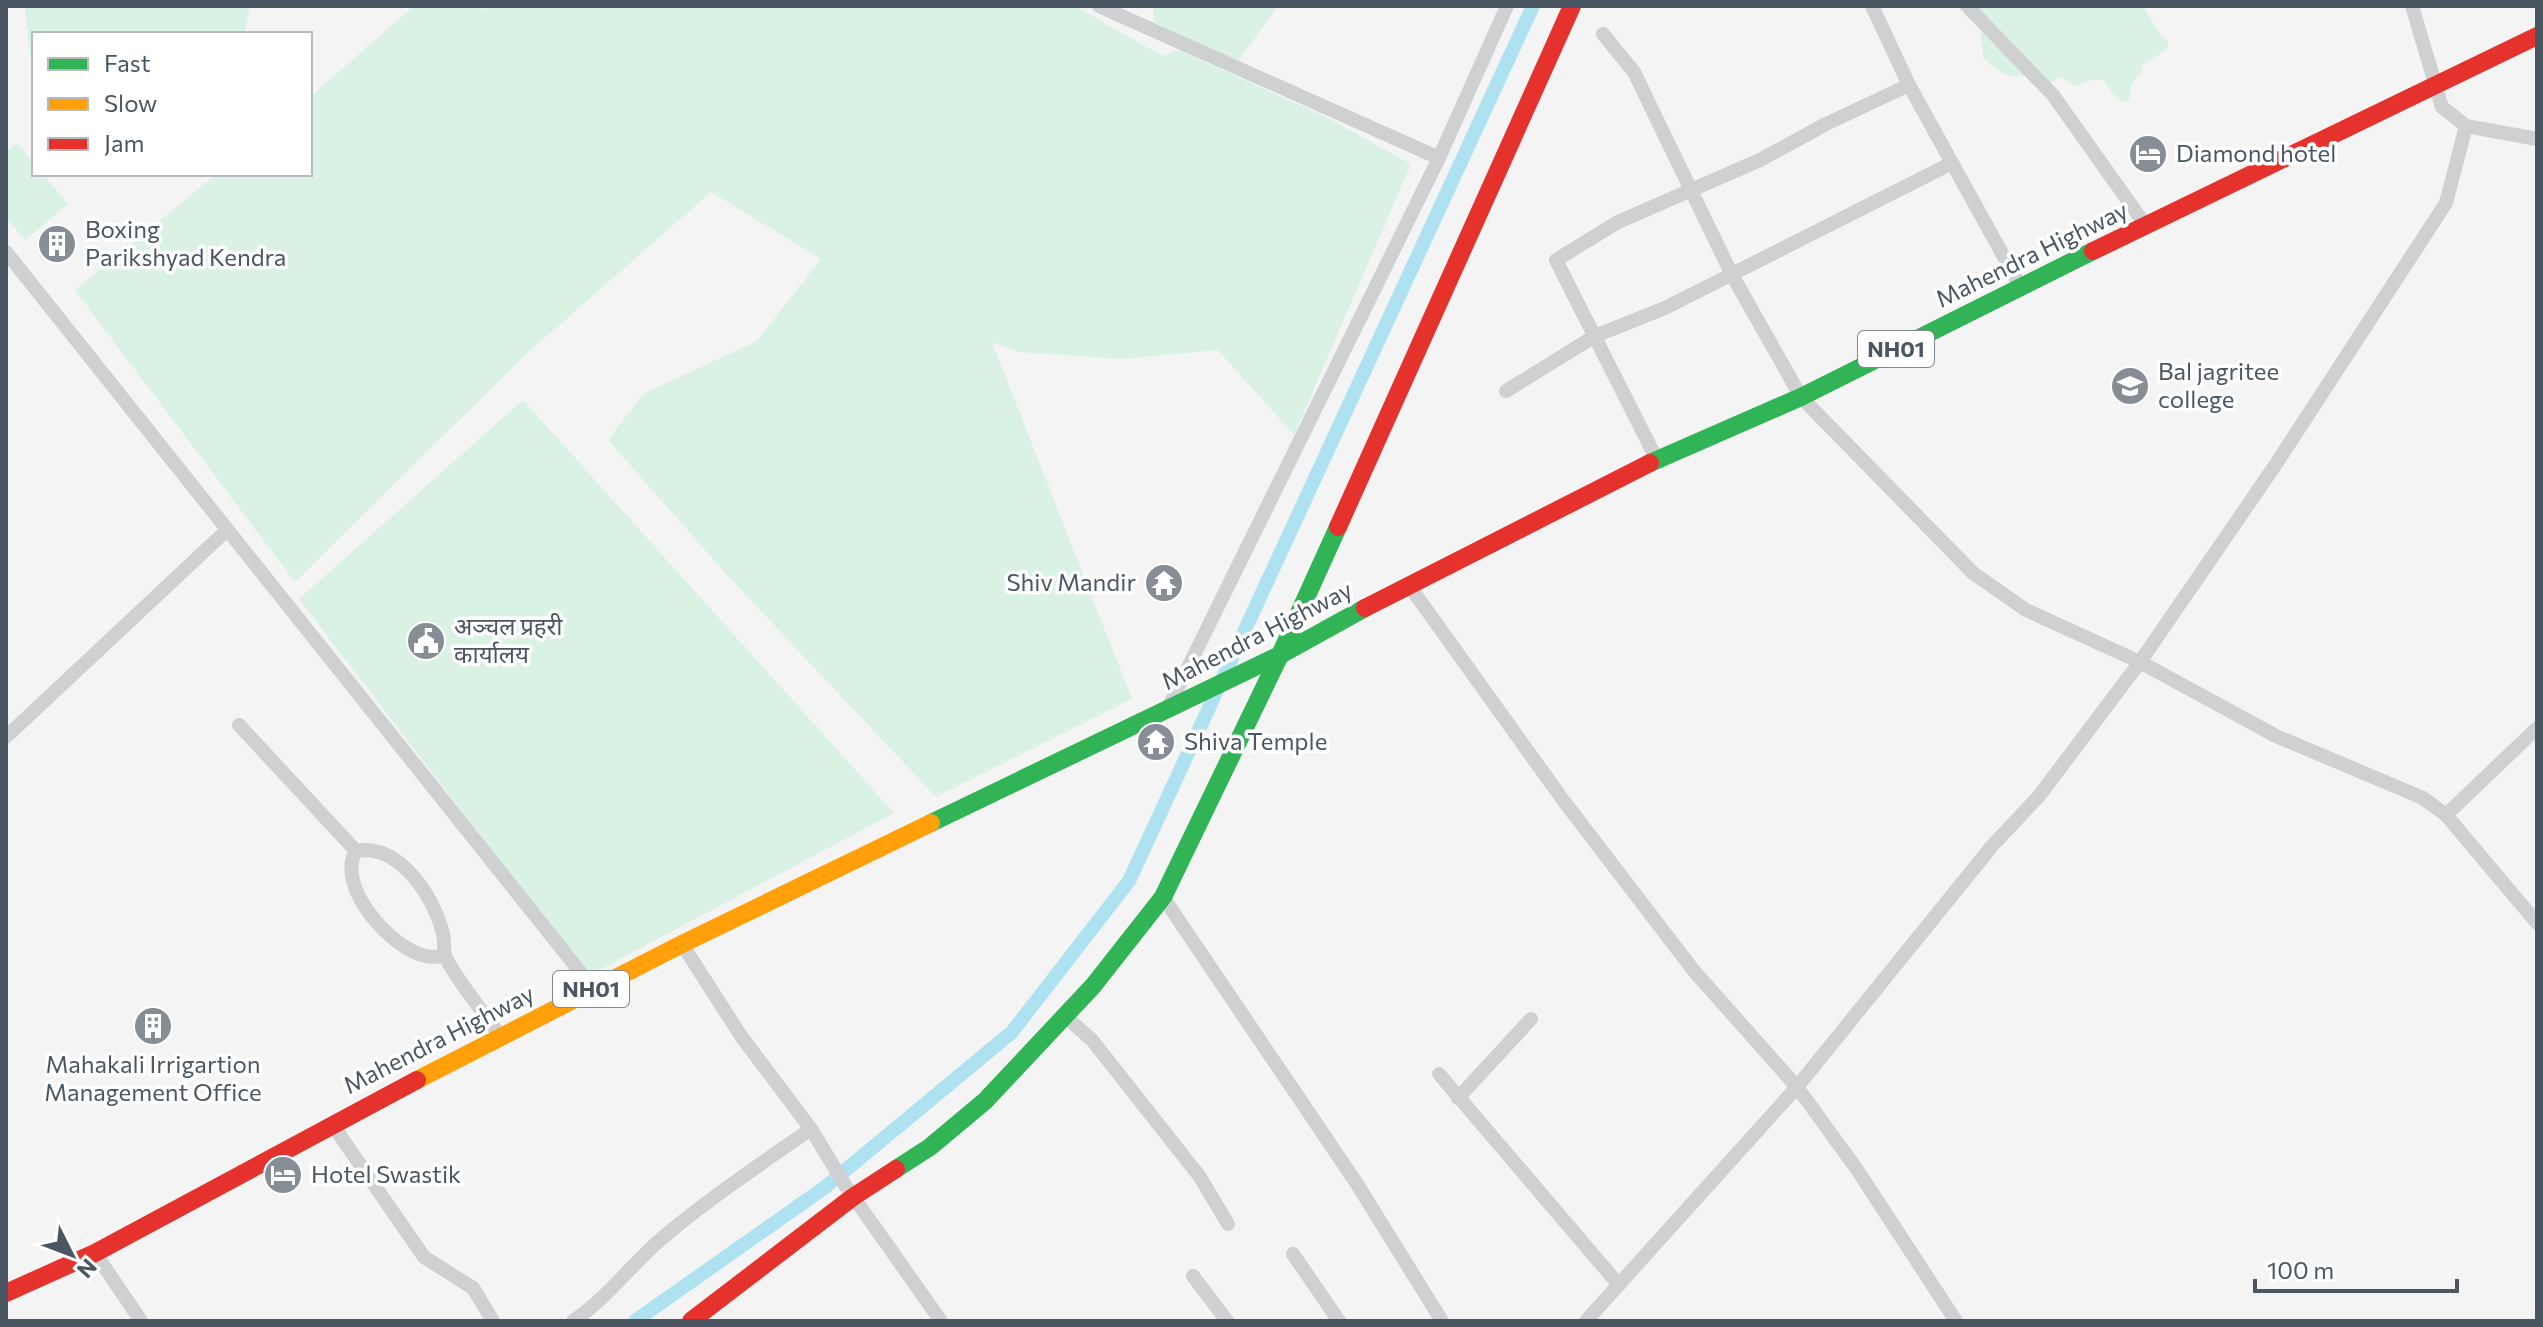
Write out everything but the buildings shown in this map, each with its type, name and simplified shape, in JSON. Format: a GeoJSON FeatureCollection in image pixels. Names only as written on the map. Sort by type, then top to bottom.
{"type":"FeatureCollection","features":[{"type":"Feature","properties":{"kind":"main road"},"geometry":{"type":"LineString","coordinates":[[691,1321],[849,1191],[930,1147],[985,1101],[1093,986],[1163,897],[1280,655],[1572,6]]}},
{"type":"Feature","properties":{"kind":"main road","name":"Mahendra Highway"},"geometry":{"type":"LineString","coordinates":[[6,1293],[95,1253],[332,1124],[593,988],[1258,666],[1408,584],[1657,460],[1801,397],[2020,286],[2537,36]]}},
{"type":"Feature","properties":{"kind":"street"},"geometry":{"type":"LineString","coordinates":[[1099,6],[1439,158]]}},
{"type":"Feature","properties":{"kind":"street"},"geometry":{"type":"LineString","coordinates":[[1176,705],[1439,158],[1507,6]]}},
{"type":"Feature","properties":{"kind":"street"},"geometry":{"type":"LineString","coordinates":[[1872,6],[1909,85],[2020,286]]}},
{"type":"Feature","properties":{"kind":"street"},"geometry":{"type":"LineString","coordinates":[[1967,6],[2053,95],[2146,226]]}},
{"type":"Feature","properties":{"kind":"street"},"geometry":{"type":"LineString","coordinates":[[2412,6],[2442,107],[2466,126],[2537,139]]}},
{"type":"Feature","properties":{"kind":"street"},"geometry":{"type":"LineString","coordinates":[[1603,34],[1634,72],[1731,273],[1801,397],[1973,573],[2026,610],[2140,662],[2276,736],[2423,798],[2446,815],[2537,923]]}},
{"type":"Feature","properties":{"kind":"street"},"geometry":{"type":"LineString","coordinates":[[1657,460],[1556,260],[1618,222],[1690,193],[1909,85]]}},
{"type":"Feature","properties":{"kind":"street"},"geometry":{"type":"LineString","coordinates":[[1586,1321],[1797,1087],[1992,846],[2039,796],[2140,662],[2274,467],[2446,203],[2466,126]]}},
{"type":"Feature","properties":{"kind":"street"},"geometry":{"type":"LineString","coordinates":[[1506,391],[1595,336],[1665,308],[1952,163]]}},
{"type":"Feature","properties":{"kind":"street"},"geometry":{"type":"LineString","coordinates":[[6,252],[593,988]]}},
{"type":"Feature","properties":{"kind":"street"},"geometry":{"type":"LineString","coordinates":[[6,737],[227,530]]}},
{"type":"Feature","properties":{"kind":"street"},"geometry":{"type":"LineString","coordinates":[[1408,584],[1563,800],[1694,971],[1797,1087],[1856,1168],[1950,1319]]}},
{"type":"Feature","properties":{"kind":"street"},"geometry":{"type":"LineString","coordinates":[[239,725],[356,851]]}},
{"type":"Feature","properties":{"kind":"street"},"geometry":{"type":"LineString","coordinates":[[2446,815],[2537,728]]}},
{"type":"Feature","properties":{"kind":"street"},"geometry":{"type":"LineString","coordinates":[[445,956],[426,956],[403,945],[380,927],[359,896],[350,870],[351,858],[356,851],[370,848],[406,868],[428,893],[443,935],[445,956],[500,1036]]}},
{"type":"Feature","properties":{"kind":"street"},"geometry":{"type":"LineString","coordinates":[[1163,897],[1357,1184],[1442,1321]]}},
{"type":"Feature","properties":{"kind":"street"},"geometry":{"type":"LineString","coordinates":[[682,944],[741,1036],[811,1129],[849,1191],[941,1321]]}},
{"type":"Feature","properties":{"kind":"street"},"geometry":{"type":"LineString","coordinates":[[1065,1016],[1092,1040],[1200,1177],[1228,1224]]}},
{"type":"Feature","properties":{"kind":"street"},"geometry":{"type":"LineString","coordinates":[[1458,1098],[1531,1019]]}},
{"type":"Feature","properties":{"kind":"street"},"geometry":{"type":"LineString","coordinates":[[1439,1074],[1619,1285]]}},
{"type":"Feature","properties":{"kind":"street"},"geometry":{"type":"LineString","coordinates":[[332,1124],[424,1257],[473,1288],[493,1321]]}},
{"type":"Feature","properties":{"kind":"street"},"geometry":{"type":"LineString","coordinates":[[573,1321],[593,1307],[664,1236],[811,1129]]}},
{"type":"Feature","properties":{"kind":"street"},"geometry":{"type":"LineString","coordinates":[[95,1253],[141,1321]]}},
{"type":"Feature","properties":{"kind":"street"},"geometry":{"type":"LineString","coordinates":[[1293,1254],[1339,1321]]}},
{"type":"Feature","properties":{"kind":"street"},"geometry":{"type":"LineString","coordinates":[[1193,1276],[1227,1321]]}},
{"type":"Feature","properties":{"kind":"green space"},"geometry":{"type":"Polygon","coordinates":[[[25,6],[248,6],[244,32],[32,32],[32,57],[25,6]]]}},
{"type":"Feature","properties":{"kind":"green space"},"geometry":{"type":"Polygon","coordinates":[[[414,6],[479,6],[486,10],[490,6],[1075,6],[1162,56],[1179,50],[1326,117],[1411,164],[1294,435],[1218,350],[1122,359],[1018,352],[992,342],[1132,699],[936,797],[728,576],[608,440],[643,394],[757,341],[821,259],[711,192],[525,355],[295,582],[75,290],[215,176],[312,176],[312,95],[414,6]]]}},
{"type":"Feature","properties":{"kind":"green space"},"geometry":{"type":"Polygon","coordinates":[[[1153,6],[1278,6],[1237,63],[1154,22],[1153,6]]]}},
{"type":"Feature","properties":{"kind":"green space"},"geometry":{"type":"Polygon","coordinates":[[[1961,6],[2143,6],[2168,42],[2168,48],[2141,67],[2142,72],[2132,83],[2129,100],[2124,102],[2113,94],[2103,80],[2091,80],[2075,86],[2062,77],[2042,86],[2032,75],[2005,74],[1983,58],[1980,25],[1961,6]]]}},
{"type":"Feature","properties":{"kind":"green space"},"geometry":{"type":"Polygon","coordinates":[[[17,143],[32,161],[32,176],[45,176],[68,204],[25,240],[6,217],[6,152],[17,143]]]}},
{"type":"Feature","properties":{"kind":"green space"},"geometry":{"type":"Polygon","coordinates":[[[523,400],[894,813],[588,976],[299,599],[523,400]]]}},
{"type":"Feature","properties":{"kind":"waterway"},"geometry":{"type":"LineString","coordinates":[[635,1321],[824,1188],[1012,1032],[1129,881],[1533,6]]}},
{"type":"Feature","properties":{"kind":"traffic: fast"},"geometry":{"type":"LineString","coordinates":[[1650,463],[1801,397],[2093,251]]}},
{"type":"Feature","properties":{"kind":"traffic: fast"},"geometry":{"type":"LineString","coordinates":[[896,1169],[930,1147],[985,1101],[1093,986],[1163,897],[1338,527]]}},
{"type":"Feature","properties":{"kind":"traffic: fast"},"geometry":{"type":"LineString","coordinates":[[931,823],[1280,655],[1365,608]]}},
{"type":"Feature","properties":{"kind":"traffic: slow"},"geometry":{"type":"LineString","coordinates":[[417,1080],[682,944],[931,823]]}},
{"type":"Feature","properties":{"kind":"traffic: jam"},"geometry":{"type":"LineString","coordinates":[[1338,527],[1572,6]]}},
{"type":"Feature","properties":{"kind":"traffic: jam"},"geometry":{"type":"LineString","coordinates":[[2093,251],[2537,36]]}},
{"type":"Feature","properties":{"kind":"traffic: jam"},"geometry":{"type":"LineString","coordinates":[[1365,608],[1650,463]]}},
{"type":"Feature","properties":{"kind":"traffic: jam"},"geometry":{"type":"LineString","coordinates":[[6,1293],[95,1253],[417,1080]]}},
{"type":"Feature","properties":{"kind":"traffic: jam"},"geometry":{"type":"LineString","coordinates":[[691,1321],[853,1197],[896,1169]]}},
{"type":"Feature","properties":{"kind":"place","name":"Diamond hotel"},"geometry":{"type":"Point","coordinates":[2148,154]}},
{"type":"Feature","properties":{"kind":"place","name":"Boxing Parikshyad Kendra"},"geometry":{"type":"Point","coordinates":[57,244]}},
{"type":"Feature","properties":{"kind":"place","name":"Bal jagritee college"},"geometry":{"type":"Point","coordinates":[2130,386]}},
{"type":"Feature","properties":{"kind":"place","name":"Shiv Mandir"},"geometry":{"type":"Point","coordinates":[1164,583]}},
{"type":"Feature","properties":{"kind":"place","name":"अञ्चल प्रहरी कार्यालय"},"geometry":{"type":"Point","coordinates":[426,641]}},
{"type":"Feature","properties":{"kind":"place","name":"Shiva Temple"},"geometry":{"type":"Point","coordinates":[1156,742]}},
{"type":"Feature","properties":{"kind":"place","name":"Mahakali Irrigartion Management Office"},"geometry":{"type":"Point","coordinates":[153,1026]}},
{"type":"Feature","properties":{"kind":"place","name":"Hotel Swastik"},"geometry":{"type":"Point","coordinates":[283,1175]}}]}
